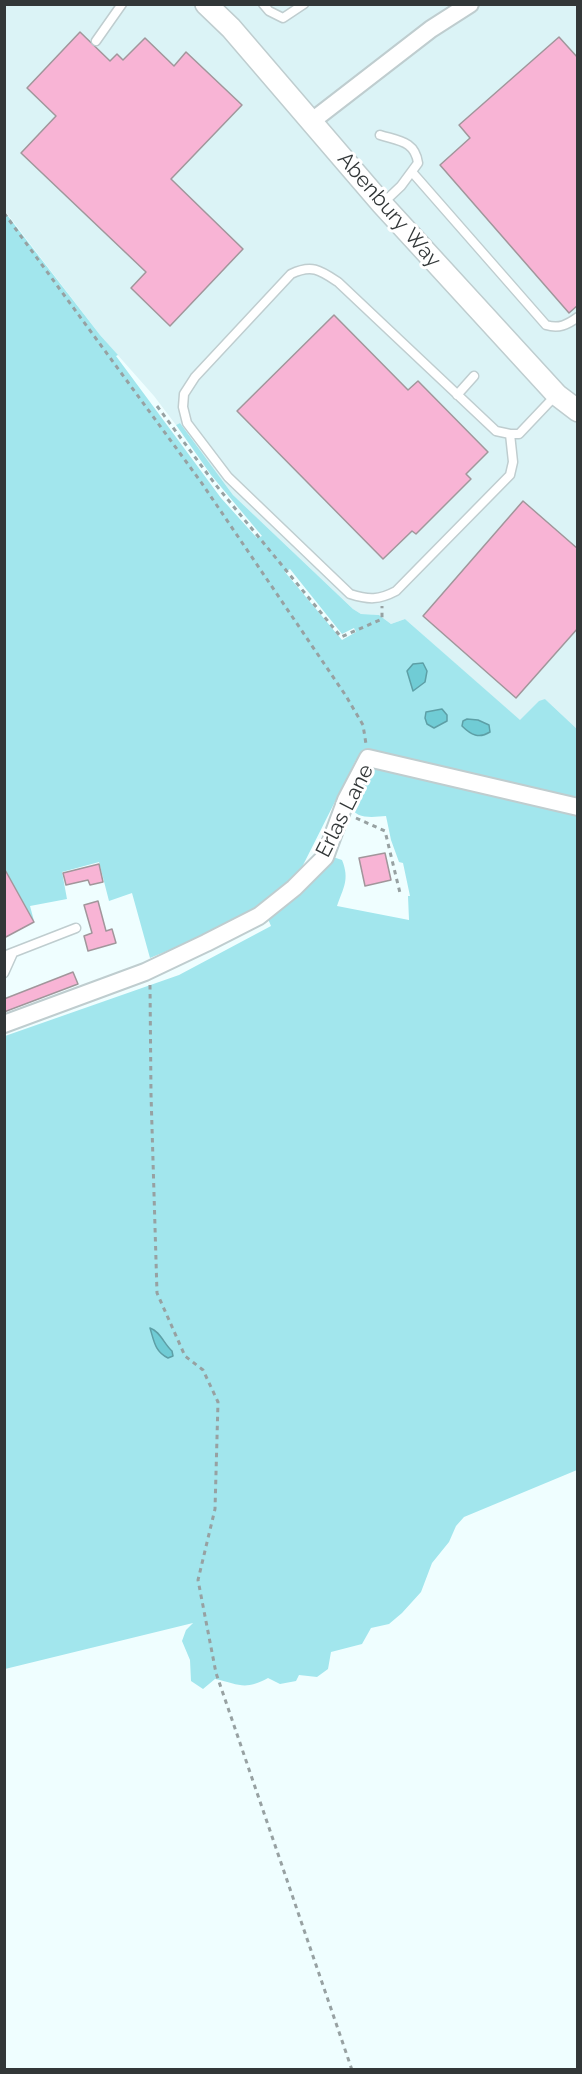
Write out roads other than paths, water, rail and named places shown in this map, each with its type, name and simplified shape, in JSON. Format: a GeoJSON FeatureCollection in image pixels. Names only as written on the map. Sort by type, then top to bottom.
{"type":"FeatureCollection","features":[{"type":"Feature","properties":{"kind":"street","name":"Abenbury Way"},"geometry":{"type":"LineString","coordinates":[[206,4],[231,27],[382,204],[556,395],[578,411]]}},
{"type":"Feature","properties":{"kind":"street"},"geometry":{"type":"LineString","coordinates":[[312,121],[431,28],[470,4]]}},
{"type":"Feature","properties":{"kind":"street","name":"Erlas Lane"},"geometry":{"type":"LineString","coordinates":[[4,1024],[145,972],[259,916],[294,888],[325,857],[344,807],[368,758],[578,807]]}},
{"type":"Feature","properties":{"kind":"lane"},"geometry":{"type":"LineString","coordinates":[[96,41],[122,4]]}},
{"type":"Feature","properties":{"kind":"lane"},"geometry":{"type":"LineString","coordinates":[[263,4],[269,11],[283,18],[304,4]]}},
{"type":"Feature","properties":{"kind":"lane"},"geometry":{"type":"LineString","coordinates":[[380,135],[407,143],[416,153],[418,163],[401,186],[382,204]]}},
{"type":"Feature","properties":{"kind":"lane"},"geometry":{"type":"LineString","coordinates":[[412,172],[546,325],[561,327],[568,325],[578,317]]}},
{"type":"Feature","properties":{"kind":"lane"},"geometry":{"type":"LineString","coordinates":[[510,435],[513,462],[510,475],[396,591],[382,598],[361,598],[350,594],[228,477],[187,423],[183,407],[184,394],[195,376],[291,274],[310,268],[321,270],[338,282],[496,431],[510,435],[519,434],[556,395]]}},
{"type":"Feature","properties":{"kind":"lane"},"geometry":{"type":"LineString","coordinates":[[457,395],[474,376]]}},
{"type":"Feature","properties":{"kind":"lane"},"geometry":{"type":"LineString","coordinates":[[4,973],[9,954],[76,928]]}}]}
